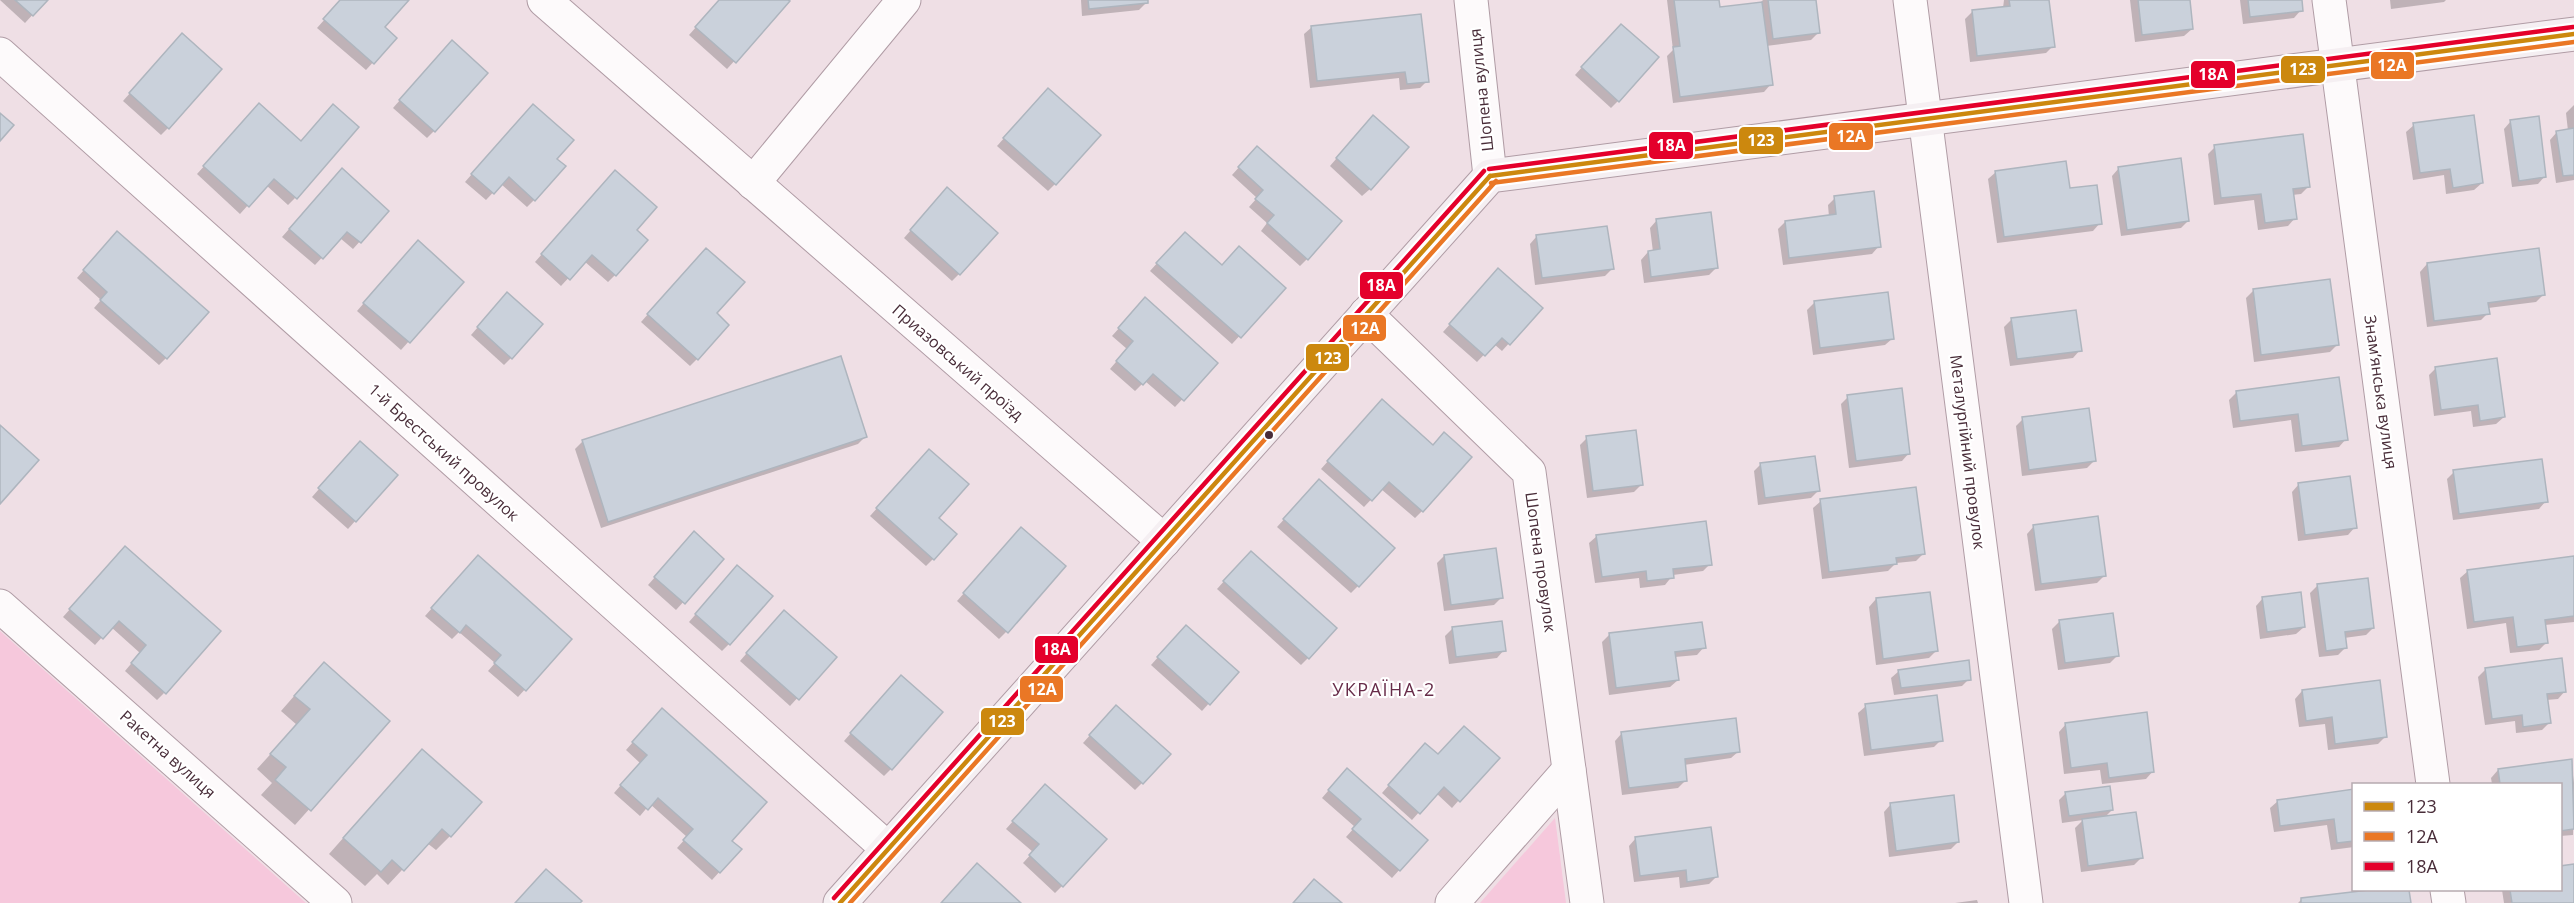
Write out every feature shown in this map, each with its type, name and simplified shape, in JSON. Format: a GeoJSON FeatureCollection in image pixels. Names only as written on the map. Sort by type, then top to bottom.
{"type":"FeatureCollection","features":[{"type":"Feature","properties":{"kind":"street","name":"Приазовський проїзд"},"geometry":{"type":"LineString","coordinates":[[544,0],[1164,541]]}},
{"type":"Feature","properties":{"kind":"street"},"geometry":{"type":"LineString","coordinates":[[753,183],[904,0]]}},
{"type":"Feature","properties":{"kind":"street","name":"Шопена вулиця"},"geometry":{"type":"LineString","coordinates":[[840,903],[1490,176],[1471,0]]}},
{"type":"Feature","properties":{"kind":"street","name":"Металургійний провулок"},"geometry":{"type":"LineString","coordinates":[[1910,0],[2026,903]]}},
{"type":"Feature","properties":{"kind":"street","name":"Знам’янська вулиця"},"geometry":{"type":"LineString","coordinates":[[2329,0],[2433,783]]}},
{"type":"Feature","properties":{"kind":"street"},"geometry":{"type":"LineString","coordinates":[[1490,176],[2574,34]]}},
{"type":"Feature","properties":{"kind":"street","name":"1-й Брестський провулок"},"geometry":{"type":"LineString","coordinates":[[0,54],[888,849]]}},
{"type":"Feature","properties":{"kind":"street","name":"Шопена провулок"},"geometry":{"type":"LineString","coordinates":[[1366,314],[1529,472],[1587,903]]}},
{"type":"Feature","properties":{"kind":"street","name":"Ракетна вулиця"},"geometry":{"type":"LineString","coordinates":[[0,606],[335,903]]}},
{"type":"Feature","properties":{"kind":"street"},"geometry":{"type":"LineString","coordinates":[[1452,903],[1569,770]]}},
{"type":"Feature","properties":{"kind":"shaded area"},"geometry":{"type":"Polygon","coordinates":[[[0,631],[306,903],[0,903],[0,631]]]}},
{"type":"Feature","properties":{"kind":"shaded area"},"geometry":{"type":"Polygon","coordinates":[[[1555,818],[1566,903],[1480,903],[1555,818]]]}},
{"type":"Feature","properties":{"kind":"building"},"geometry":{"type":"Polygon","coordinates":[[[15,0],[48,0],[33,16],[15,0]]]}},
{"type":"Feature","properties":{"kind":"building"},"geometry":{"type":"Polygon","coordinates":[[[340,0],[409,0],[385,27],[397,38],[374,64],[323,19],[340,0]]]}},
{"type":"Feature","properties":{"kind":"building"},"geometry":{"type":"Polygon","coordinates":[[[719,0],[790,1],[736,63],[695,27],[719,0]]]}},
{"type":"Feature","properties":{"kind":"building"},"geometry":{"type":"Polygon","coordinates":[[[1088,0],[1148,0],[1148,3],[1089,9],[1088,0]]]}},
{"type":"Feature","properties":{"kind":"building"},"geometry":{"type":"Polygon","coordinates":[[[1674,0],[1719,0],[1720,7],[1762,2],[1773,85],[1680,97],[1673,47],[1680,46],[1674,0]]]}},
{"type":"Feature","properties":{"kind":"building"},"geometry":{"type":"Polygon","coordinates":[[[1768,0],[1816,0],[1820,33],[1773,39],[1768,0]]]}},
{"type":"Feature","properties":{"kind":"building"},"geometry":{"type":"Polygon","coordinates":[[[2009,0],[2049,0],[2055,47],[1977,56],[1972,10],[2010,6],[2009,0]]]}},
{"type":"Feature","properties":{"kind":"building"},"geometry":{"type":"Polygon","coordinates":[[[2138,0],[2190,0],[2193,29],[2142,35],[2138,0]]]}},
{"type":"Feature","properties":{"kind":"building"},"geometry":{"type":"Polygon","coordinates":[[[2248,0],[2302,0],[2303,11],[2250,17],[2248,0]]]}},
{"type":"Feature","properties":{"kind":"building"},"geometry":{"type":"Polygon","coordinates":[[[1421,14],[1429,82],[1407,84],[1405,72],[1317,81],[1311,26],[1421,14]]]}},
{"type":"Feature","properties":{"kind":"building"},"geometry":{"type":"Polygon","coordinates":[[[1621,24],[1659,57],[1619,102],[1581,67],[1621,24]]]}},
{"type":"Feature","properties":{"kind":"building"},"geometry":{"type":"Polygon","coordinates":[[[182,33],[222,69],[169,129],[129,93],[182,33]]]}},
{"type":"Feature","properties":{"kind":"building"},"geometry":{"type":"Polygon","coordinates":[[[452,40],[488,73],[435,132],[399,100],[452,40]]]}},
{"type":"Feature","properties":{"kind":"building"},"geometry":{"type":"Polygon","coordinates":[[[1048,88],[1101,135],[1056,185],[1003,138],[1048,88]]]}},
{"type":"Feature","properties":{"kind":"building"},"geometry":{"type":"Polygon","coordinates":[[[259,103],[301,141],[333,104],[359,127],[297,199],[274,179],[249,207],[203,166],[259,103]]]}},
{"type":"Feature","properties":{"kind":"building"},"geometry":{"type":"Polygon","coordinates":[[[533,104],[574,140],[557,159],[566,166],[535,201],[509,177],[494,194],[471,174],[533,104]]]}},
{"type":"Feature","properties":{"kind":"building"},"geometry":{"type":"Polygon","coordinates":[[[0,113],[14,125],[0,141],[0,113]]]}},
{"type":"Feature","properties":{"kind":"building"},"geometry":{"type":"Polygon","coordinates":[[[1373,115],[1409,147],[1371,190],[1336,158],[1373,115]]]}},
{"type":"Feature","properties":{"kind":"building"},"geometry":{"type":"Polygon","coordinates":[[[2474,115],[2483,183],[2453,188],[2450,169],[2420,173],[2413,123],[2474,115]]]}},
{"type":"Feature","properties":{"kind":"building"},"geometry":{"type":"Polygon","coordinates":[[[2539,116],[2546,177],[2519,181],[2510,120],[2539,116]]]}},
{"type":"Feature","properties":{"kind":"building"},"geometry":{"type":"Polygon","coordinates":[[[2574,128],[2574,175],[2563,176],[2556,131],[2574,128]]]}},
{"type":"Feature","properties":{"kind":"building"},"geometry":{"type":"Polygon","coordinates":[[[2303,134],[2310,187],[2293,189],[2297,219],[2265,223],[2261,194],[2221,198],[2214,145],[2303,134]]]}},
{"type":"Feature","properties":{"kind":"building"},"geometry":{"type":"Polygon","coordinates":[[[1257,146],[1342,221],[1308,260],[1267,223],[1274,215],[1255,199],[1263,190],[1238,167],[1257,146]]]}},
{"type":"Feature","properties":{"kind":"building"},"geometry":{"type":"Polygon","coordinates":[[[2181,158],[2189,221],[2127,230],[2118,167],[2181,158]]]}},
{"type":"Feature","properties":{"kind":"building"},"geometry":{"type":"Polygon","coordinates":[[[2066,161],[2070,188],[2097,185],[2102,224],[2004,237],[1995,171],[2066,161]]]}},
{"type":"Feature","properties":{"kind":"building"},"geometry":{"type":"Polygon","coordinates":[[[342,168],[389,211],[361,243],[347,232],[323,259],[289,229],[342,168]]]}},
{"type":"Feature","properties":{"kind":"building"},"geometry":{"type":"Polygon","coordinates":[[[615,170],[657,207],[637,230],[648,240],[616,276],[592,255],[570,280],[541,254],[615,170]]]}},
{"type":"Feature","properties":{"kind":"building"},"geometry":{"type":"Polygon","coordinates":[[[947,187],[998,233],[960,275],[910,230],[947,187]]]}},
{"type":"Feature","properties":{"kind":"building"},"geometry":{"type":"Polygon","coordinates":[[[1874,191],[1881,247],[1789,258],[1785,221],[1836,214],[1834,196],[1874,191]]]}},
{"type":"Feature","properties":{"kind":"building"},"geometry":{"type":"Polygon","coordinates":[[[1711,212],[1718,268],[1651,277],[1648,251],[1660,249],[1656,219],[1711,212]]]}},
{"type":"Feature","properties":{"kind":"building"},"geometry":{"type":"Polygon","coordinates":[[[1607,226],[1614,269],[1542,278],[1536,235],[1607,226]]]}},
{"type":"Feature","properties":{"kind":"building"},"geometry":{"type":"Polygon","coordinates":[[[117,231],[209,312],[167,359],[100,300],[107,292],[83,270],[117,231]]]}},
{"type":"Feature","properties":{"kind":"building"},"geometry":{"type":"Polygon","coordinates":[[[1185,232],[1222,265],[1239,246],[1286,288],[1241,338],[1156,263],[1185,232]]]}},
{"type":"Feature","properties":{"kind":"building"},"geometry":{"type":"Polygon","coordinates":[[[418,240],[464,282],[410,343],[363,303],[418,240]]]}},
{"type":"Feature","properties":{"kind":"building"},"geometry":{"type":"Polygon","coordinates":[[[706,248],[745,282],[717,313],[729,325],[698,360],[647,314],[706,248]]]}},
{"type":"Feature","properties":{"kind":"building"},"geometry":{"type":"Polygon","coordinates":[[[2539,248],[2545,295],[2488,303],[2490,314],[2434,321],[2427,263],[2539,248]]]}},
{"type":"Feature","properties":{"kind":"building"},"geometry":{"type":"Polygon","coordinates":[[[1498,268],[1543,308],[1510,345],[1502,338],[1485,356],[1449,324],[1498,268]]]}},
{"type":"Feature","properties":{"kind":"building"},"geometry":{"type":"Polygon","coordinates":[[[2330,279],[2339,345],[2261,355],[2253,289],[2330,279]]]}},
{"type":"Feature","properties":{"kind":"building"},"geometry":{"type":"Polygon","coordinates":[[[507,292],[543,324],[512,359],[477,327],[507,292]]]}},
{"type":"Feature","properties":{"kind":"building"},"geometry":{"type":"Polygon","coordinates":[[[1888,292],[1894,339],[1820,348],[1814,301],[1888,292]]]}},
{"type":"Feature","properties":{"kind":"building"},"geometry":{"type":"Polygon","coordinates":[[[1145,297],[1218,363],[1184,401],[1153,374],[1143,385],[1116,361],[1133,341],[1118,328],[1145,297]]]}},
{"type":"Feature","properties":{"kind":"building"},"geometry":{"type":"Polygon","coordinates":[[[2076,310],[2082,351],[2017,359],[2011,318],[2076,310]]]}},
{"type":"Feature","properties":{"kind":"building"},"geometry":{"type":"Polygon","coordinates":[[[841,356],[867,437],[608,522],[582,440],[841,356]]]}},
{"type":"Feature","properties":{"kind":"building"},"geometry":{"type":"Polygon","coordinates":[[[2497,358],[2505,417],[2480,421],[2478,405],[2441,410],[2435,367],[2497,358]]]}},
{"type":"Feature","properties":{"kind":"building"},"geometry":{"type":"Polygon","coordinates":[[[2339,377],[2348,440],[2302,446],[2298,414],[2240,421],[2236,391],[2339,377]]]}},
{"type":"Feature","properties":{"kind":"building"},"geometry":{"type":"Polygon","coordinates":[[[1902,388],[1910,454],[1856,461],[1847,395],[1902,388]]]}},
{"type":"Feature","properties":{"kind":"building"},"geometry":{"type":"Polygon","coordinates":[[[1382,399],[1433,445],[1444,432],[1472,457],[1423,512],[1389,482],[1372,501],[1327,461],[1382,399]]]}},
{"type":"Feature","properties":{"kind":"building"},"geometry":{"type":"Polygon","coordinates":[[[2089,408],[2096,461],[2029,470],[2022,417],[2089,408]]]}},
{"type":"Feature","properties":{"kind":"building"},"geometry":{"type":"Polygon","coordinates":[[[0,425],[39,460],[0,504],[0,425]]]}},
{"type":"Feature","properties":{"kind":"building"},"geometry":{"type":"Polygon","coordinates":[[[1636,430],[1643,485],[1593,491],[1586,436],[1636,430]]]}},
{"type":"Feature","properties":{"kind":"building"},"geometry":{"type":"Polygon","coordinates":[[[360,441],[398,475],[356,522],[318,488],[360,441]]]}},
{"type":"Feature","properties":{"kind":"building"},"geometry":{"type":"Polygon","coordinates":[[[929,449],[969,484],[939,518],[957,534],[934,560],[876,508],[929,449]]]}},
{"type":"Feature","properties":{"kind":"building"},"geometry":{"type":"Polygon","coordinates":[[[1815,456],[1820,491],[1765,498],[1760,463],[1815,456]]]}},
{"type":"Feature","properties":{"kind":"building"},"geometry":{"type":"Polygon","coordinates":[[[2542,459],[2548,502],[2459,514],[2453,470],[2542,459]]]}},
{"type":"Feature","properties":{"kind":"building"},"geometry":{"type":"Polygon","coordinates":[[[2350,476],[2357,528],[2305,535],[2298,483],[2350,476]]]}},
{"type":"Feature","properties":{"kind":"building"},"geometry":{"type":"Polygon","coordinates":[[[1319,479],[1395,548],[1359,587],[1283,519],[1319,479]]]}},
{"type":"Feature","properties":{"kind":"building"},"geometry":{"type":"Polygon","coordinates":[[[1916,487],[1925,554],[1896,558],[1897,564],[1829,572],[1820,499],[1916,487]]]}},
{"type":"Feature","properties":{"kind":"building"},"geometry":{"type":"Polygon","coordinates":[[[2098,516],[2106,576],[2041,584],[2033,525],[2098,516]]]}},
{"type":"Feature","properties":{"kind":"building"},"geometry":{"type":"Polygon","coordinates":[[[1706,521],[1712,565],[1673,569],[1674,578],[1647,581],[1646,571],[1602,577],[1596,535],[1706,521]]]}},
{"type":"Feature","properties":{"kind":"building"},"geometry":{"type":"Polygon","coordinates":[[[1021,527],[1066,566],[1008,633],[963,593],[1021,527]]]}},
{"type":"Feature","properties":{"kind":"building"},"geometry":{"type":"Polygon","coordinates":[[[694,531],[724,559],[685,604],[654,577],[694,531]]]}},
{"type":"Feature","properties":{"kind":"building"},"geometry":{"type":"Polygon","coordinates":[[[125,546],[221,631],[166,694],[131,663],[146,645],[119,621],[103,639],[69,609],[125,546]]]}},
{"type":"Feature","properties":{"kind":"building"},"geometry":{"type":"Polygon","coordinates":[[[1496,548],[1503,598],[1451,605],[1444,555],[1496,548]]]}},
{"type":"Feature","properties":{"kind":"building"},"geometry":{"type":"Polygon","coordinates":[[[1251,551],[1337,628],[1309,659],[1223,581],[1251,551]]]}},
{"type":"Feature","properties":{"kind":"building"},"geometry":{"type":"Polygon","coordinates":[[[478,555],[572,639],[526,691],[494,663],[501,655],[466,625],[460,633],[431,608],[478,555]]]}},
{"type":"Feature","properties":{"kind":"building"},"geometry":{"type":"Polygon","coordinates":[[[2574,556],[2574,616],[2545,620],[2548,643],[2517,647],[2513,617],[2474,622],[2467,570],[2574,556]]]}},
{"type":"Feature","properties":{"kind":"building"},"geometry":{"type":"Polygon","coordinates":[[[737,565],[773,596],[730,645],[695,614],[737,565]]]}},
{"type":"Feature","properties":{"kind":"building"},"geometry":{"type":"Polygon","coordinates":[[[2368,578],[2374,628],[2345,632],[2347,648],[2326,651],[2317,584],[2368,578]]]}},
{"type":"Feature","properties":{"kind":"building"},"geometry":{"type":"Polygon","coordinates":[[[1930,592],[1938,651],[1883,659],[1876,598],[1930,592]]]}},
{"type":"Feature","properties":{"kind":"building"},"geometry":{"type":"Polygon","coordinates":[[[2301,592],[2305,627],[2267,632],[2262,597],[2301,592]]]}},
{"type":"Feature","properties":{"kind":"building"},"geometry":{"type":"Polygon","coordinates":[[[784,610],[837,657],[799,700],[746,653],[784,610]]]}},
{"type":"Feature","properties":{"kind":"building"},"geometry":{"type":"Polygon","coordinates":[[[2113,613],[2119,656],[2065,663],[2059,620],[2113,613]]]}},
{"type":"Feature","properties":{"kind":"building"},"geometry":{"type":"Polygon","coordinates":[[[1502,621],[1506,651],[1456,657],[1452,627],[1502,621]]]}},
{"type":"Feature","properties":{"kind":"building"},"geometry":{"type":"Polygon","coordinates":[[[1702,622],[1706,648],[1675,652],[1679,680],[1616,688],[1609,633],[1702,622]]]}},
{"type":"Feature","properties":{"kind":"building"},"geometry":{"type":"Polygon","coordinates":[[[1186,625],[1239,672],[1210,705],[1157,657],[1186,625]]]}},
{"type":"Feature","properties":{"kind":"building"},"geometry":{"type":"Polygon","coordinates":[[[2562,658],[2566,692],[2547,694],[2551,723],[2523,727],[2522,715],[2492,719],[2485,668],[2562,658]]]}},
{"type":"Feature","properties":{"kind":"building"},"geometry":{"type":"Polygon","coordinates":[[[1969,660],[1971,680],[1901,688],[1898,670],[1969,660]]]}},
{"type":"Feature","properties":{"kind":"building"},"geometry":{"type":"Polygon","coordinates":[[[324,662],[390,721],[311,811],[275,780],[286,767],[270,754],[310,709],[294,696],[324,662]]]}},
{"type":"Feature","properties":{"kind":"building"},"geometry":{"type":"Polygon","coordinates":[[[901,675],[943,712],[892,770],[850,733],[901,675]]]}},
{"type":"Feature","properties":{"kind":"building"},"geometry":{"type":"Polygon","coordinates":[[[2380,680],[2387,737],[2335,744],[2332,717],[2306,721],[2302,690],[2380,680]]]}},
{"type":"Feature","properties":{"kind":"building"},"geometry":{"type":"Polygon","coordinates":[[[1937,695],[1943,741],[1871,750],[1865,704],[1937,695]]]}},
{"type":"Feature","properties":{"kind":"building"},"geometry":{"type":"Polygon","coordinates":[[[1116,705],[1171,754],[1143,784],[1089,735],[1116,705]]]}},
{"type":"Feature","properties":{"kind":"building"},"geometry":{"type":"Polygon","coordinates":[[[662,708],[767,802],[732,841],[742,849],[720,873],[683,840],[693,829],[658,798],[648,810],[620,785],[647,755],[632,742],[662,708]]]}},
{"type":"Feature","properties":{"kind":"building"},"geometry":{"type":"Polygon","coordinates":[[[2147,712],[2154,772],[2109,778],[2107,763],[2071,768],[2065,723],[2147,712]]]}},
{"type":"Feature","properties":{"kind":"building"},"geometry":{"type":"Polygon","coordinates":[[[1736,718],[1740,752],[1685,759],[1687,781],[1629,788],[1621,732],[1736,718]]]}},
{"type":"Feature","properties":{"kind":"building"},"geometry":{"type":"Polygon","coordinates":[[[1464,726],[1500,758],[1460,802],[1444,787],[1420,814],[1388,785],[1425,743],[1438,754],[1464,726]]]}},
{"type":"Feature","properties":{"kind":"building"},"geometry":{"type":"Polygon","coordinates":[[[422,749],[482,802],[451,837],[442,829],[404,871],[392,860],[381,872],[343,838],[422,749]]]}},
{"type":"Feature","properties":{"kind":"building"},"geometry":{"type":"Polygon","coordinates":[[[2572,759],[2574,829],[2562,831],[2562,783],[2500,783],[2498,769],[2572,759]]]}},
{"type":"Feature","properties":{"kind":"building"},"geometry":{"type":"Polygon","coordinates":[[[1347,768],[1428,840],[1400,871],[1352,829],[1361,819],[1328,790],[1347,768]]]}},
{"type":"Feature","properties":{"kind":"building"},"geometry":{"type":"Polygon","coordinates":[[[1045,784],[1107,839],[1063,887],[1029,855],[1039,844],[1012,821],[1045,784]]]}},
{"type":"Feature","properties":{"kind":"building"},"geometry":{"type":"Polygon","coordinates":[[[2110,786],[2113,810],[2069,816],[2065,792],[2110,786]]]}},
{"type":"Feature","properties":{"kind":"building"},"geometry":{"type":"Polygon","coordinates":[[[2352,789],[2352,841],[2337,843],[2334,819],[2280,826],[2277,800],[2352,789]]]}},
{"type":"Feature","properties":{"kind":"building"},"geometry":{"type":"Polygon","coordinates":[[[1954,795],[1959,842],[1896,851],[1890,803],[1954,795]]]}},
{"type":"Feature","properties":{"kind":"building"},"geometry":{"type":"Polygon","coordinates":[[[2136,812],[2143,858],[2088,866],[2082,819],[2136,812]]]}},
{"type":"Feature","properties":{"kind":"building"},"geometry":{"type":"Polygon","coordinates":[[[1711,827],[1718,877],[1687,882],[1686,870],[1640,876],[1635,837],[1711,827]]]}},
{"type":"Feature","properties":{"kind":"building"},"geometry":{"type":"Polygon","coordinates":[[[977,863],[1021,903],[941,903],[977,863]]]}},
{"type":"Feature","properties":{"kind":"building"},"geometry":{"type":"Polygon","coordinates":[[[2574,864],[2574,903],[2512,903],[2510,891],[2562,891],[2562,866],[2574,864]]]}},
{"type":"Feature","properties":{"kind":"building"},"geometry":{"type":"Polygon","coordinates":[[[546,869],[582,901],[580,903],[515,903],[546,869]]]}},
{"type":"Feature","properties":{"kind":"building"},"geometry":{"type":"Polygon","coordinates":[[[1314,879],[1342,903],[1293,903],[1314,879]]]}},
{"type":"Feature","properties":{"kind":"building"},"geometry":{"type":"Polygon","coordinates":[[[2360,891],[2409,891],[2411,903],[2301,903],[2301,898],[2360,891]]]}},
{"type":"Feature","properties":{"kind":"transit line","name":"18А"},"geometry":{"type":"LineString","coordinates":[[1489,169],[2573,27]]}},
{"type":"Feature","properties":{"kind":"transit line","name":"123"},"geometry":{"type":"LineString","coordinates":[[1490,176],[2574,34]]}},
{"type":"Feature","properties":{"kind":"transit line","name":"12А"},"geometry":{"type":"LineString","coordinates":[[1491,183],[2574,42]]}},
{"type":"Feature","properties":{"kind":"transit line","name":"18А"},"geometry":{"type":"LineString","coordinates":[[834,898],[1484,171]]}},
{"type":"Feature","properties":{"kind":"transit line","name":"123"},"geometry":{"type":"LineString","coordinates":[[840,903],[1490,176]]}},
{"type":"Feature","properties":{"kind":"transit line","name":"12А"},"geometry":{"type":"LineString","coordinates":[[850,903],[1496,181]]}},
{"type":"Feature","properties":{"kind":"district","name":"УКРАЇНА-2"},"geometry":{"type":"Point","coordinates":[1384,689]}}]}
